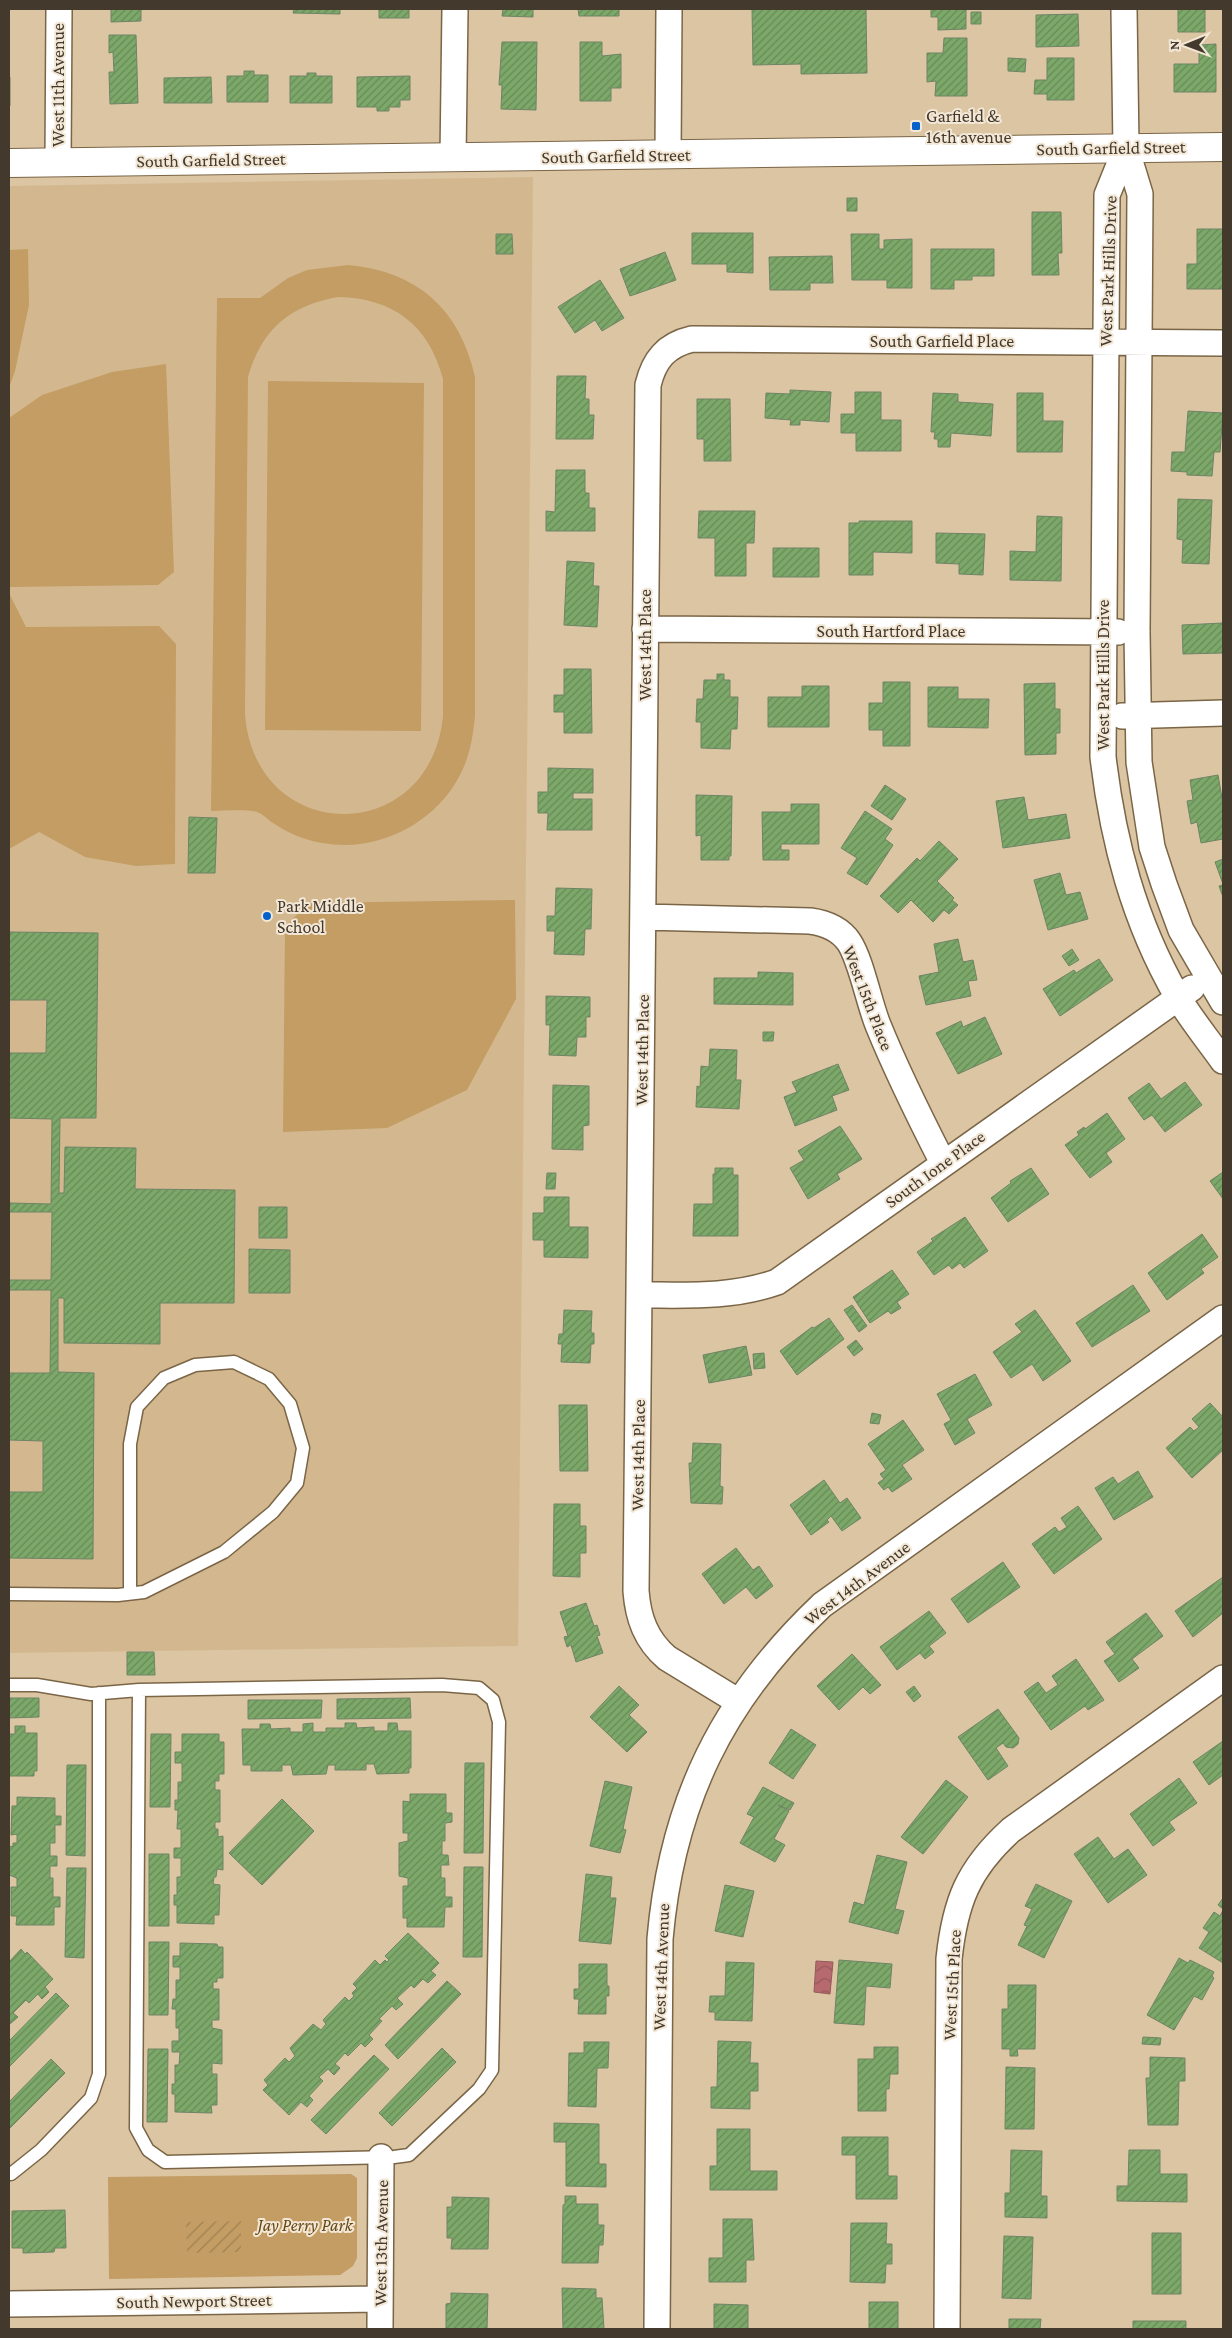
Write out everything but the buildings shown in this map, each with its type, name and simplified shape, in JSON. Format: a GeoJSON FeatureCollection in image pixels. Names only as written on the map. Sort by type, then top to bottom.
{"type":"FeatureCollection","features":[{"type":"Feature","properties":{"kind":"street","name":"West 11th Avenue"},"geometry":{"type":"LineString","coordinates":[[58,162],[59,9]]}},
{"type":"Feature","properties":{"kind":"street"},"geometry":{"type":"LineString","coordinates":[[453,158],[455,9]]}},
{"type":"Feature","properties":{"kind":"street"},"geometry":{"type":"LineString","coordinates":[[668,155],[669,9]]}},
{"type":"Feature","properties":{"kind":"street"},"geometry":{"type":"LineString","coordinates":[[1124,9],[1126,148]]}},
{"type":"Feature","properties":{"kind":"street","name":"South Garfield Street"},"geometry":{"type":"LineString","coordinates":[[9,163],[1223,147]]}},
{"type":"Feature","properties":{"kind":"street","name":"West Park Hills Drive"},"geometry":{"type":"LineString","coordinates":[[1126,148],[1107,195],[1102,632],[1103,757],[1117,847],[1141,922],[1158,960],[1178,997],[1223,1062]]}},
{"type":"Feature","properties":{"kind":"street","name":"West Park Hills Drive"},"geometry":{"type":"LineString","coordinates":[[1126,148],[1140,194],[1138,762],[1152,847],[1164,884],[1181,930],[1223,1002]]}},
{"type":"Feature","properties":{"kind":"street","name":"South Garfield Place"},"geometry":{"type":"LineString","coordinates":[[664,352],[674,345],[692,339],[1223,343]]}},
{"type":"Feature","properties":{"kind":"street","name":"West 14th Place"},"geometry":{"type":"LineString","coordinates":[[664,352],[656,361],[648,385],[637,1607],[645,1631],[657,1650],[676,1664],[739,1702]]}},
{"type":"Feature","properties":{"kind":"street","name":"South Hartford Place"},"geometry":{"type":"LineString","coordinates":[[645,628],[1137,632]]}},
{"type":"Feature","properties":{"kind":"street"},"geometry":{"type":"LineString","coordinates":[[1102,716],[1223,712]]}},
{"type":"Feature","properties":{"kind":"street","name":"West 15th Place"},"geometry":{"type":"LineString","coordinates":[[643,917],[810,920],[825,924],[841,934],[853,951],[877,1023],[891,1056],[943,1163]]}},
{"type":"Feature","properties":{"kind":"street","name":"South Ione Place"},"geometry":{"type":"LineString","coordinates":[[640,1295],[736,1293],[757,1289],[777,1282],[1207,977]]}},
{"type":"Feature","properties":{"kind":"street","name":"West 14th Avenue"},"geometry":{"type":"LineString","coordinates":[[656,2329],[660,1939],[664,1893],[688,1800],[712,1747],[739,1702],[770,1659],[822,1605],[1223,1318]]}},
{"type":"Feature","properties":{"kind":"street","name":"West 15th Place"},"geometry":{"type":"LineString","coordinates":[[947,2329],[949,1959],[952,1931],[958,1905],[969,1881],[982,1860],[1011,1830],[1223,1678]]}},
{"type":"Feature","properties":{"kind":"street","name":"West 13th Avenue"},"geometry":{"type":"LineString","coordinates":[[380,2329],[381,2157]]}},
{"type":"Feature","properties":{"kind":"street","name":"South Newport Street"},"geometry":{"type":"LineString","coordinates":[[9,2304],[380,2299]]}},
{"type":"Feature","properties":{"kind":"lane"},"geometry":{"type":"LineString","coordinates":[[9,1594],[130,1593],[144,1592],[224,1552],[274,1512],[297,1483],[303,1448],[290,1404],[269,1379],[234,1362],[195,1364],[164,1378],[137,1407],[130,1444],[130,1593]]}},
{"type":"Feature","properties":{"kind":"lane"},"geometry":{"type":"LineString","coordinates":[[9,1685],[37,1685],[98,1693],[139,1690],[442,1685],[479,1688],[493,1700],[499,1722],[492,2070],[479,2089],[409,2154],[381,2157],[165,2162],[148,2150],[136,2128],[139,1690]]}},
{"type":"Feature","properties":{"kind":"lane"},"geometry":{"type":"LineString","coordinates":[[9,2174],[40,2150],[91,2098],[99,2074],[98,1693]]}},
{"type":"Feature","properties":{"kind":"shaded area","name":"Park Middle School"},"geometry":{"type":"Polygon","coordinates":[[[533,177],[518,1646],[9,1653],[9,186],[533,177]]]}},
{"type":"Feature","properties":{"kind":"green space"},"geometry":{"type":"Polygon","coordinates":[[[28,249],[29,305],[15,371],[9,388],[9,250],[28,249]]]}},
{"type":"Feature","properties":{"kind":"green space"},"geometry":{"type":"Polygon","coordinates":[[[348,265],[395,275],[415,285],[432,298],[446,313],[459,332],[475,377],[475,716],[466,761],[449,792],[436,808],[420,821],[383,839],[343,845],[322,843],[296,836],[257,812],[241,810],[211,811],[217,298],[260,298],[288,278],[307,270],[348,265]],[[338,297],[321,301],[305,307],[280,322],[261,346],[248,377],[245,714],[256,757],[278,789],[309,807],[343,814],[377,808],[408,790],[431,759],[443,716],[443,379],[437,360],[428,344],[406,318],[392,309],[358,299],[338,297]]]}},
{"type":"Feature","properties":{"kind":"green space"},"geometry":{"type":"Polygon","coordinates":[[[166,364],[174,572],[158,585],[9,587],[9,418],[42,395],[112,372],[166,364]]]}},
{"type":"Feature","properties":{"kind":"green space"},"geometry":{"type":"Polygon","coordinates":[[[268,381],[424,383],[421,731],[265,730],[268,381]]]}},
{"type":"Feature","properties":{"kind":"green space"},"geometry":{"type":"Polygon","coordinates":[[[9,593],[26,627],[159,626],[176,644],[175,864],[136,866],[85,857],[39,832],[9,849],[9,593]]]}},
{"type":"Feature","properties":{"kind":"green space"},"geometry":{"type":"Polygon","coordinates":[[[515,900],[516,999],[467,1090],[387,1128],[283,1132],[285,928],[307,903],[515,900]]]}},
{"type":"Feature","properties":{"kind":"green space","name":"Jay Perry Park"},"geometry":{"type":"Polygon","coordinates":[[[351,2174],[357,2178],[357,2258],[353,2266],[340,2275],[109,2279],[108,2177],[351,2174]]]}},
{"type":"Feature","properties":{"kind":"green space"},"geometry":{"type":"Polygon","coordinates":[[[241,2221],[241,2252],[187,2253],[186,2222],[241,2221]]]}},
{"type":"Feature","properties":{"kind":"water"},"geometry":{"type":"Polygon","coordinates":[[[816,1961],[833,1962],[830,1994],[814,1992],[816,1961]]]}},
{"type":"Feature","properties":{"kind":"place","name":"Garfield & 16th avenue"},"geometry":{"type":"Point","coordinates":[916,126]}},
{"type":"Feature","properties":{"kind":"place","name":"Park Middle School"},"geometry":{"type":"Point","coordinates":[267,916]}}]}
